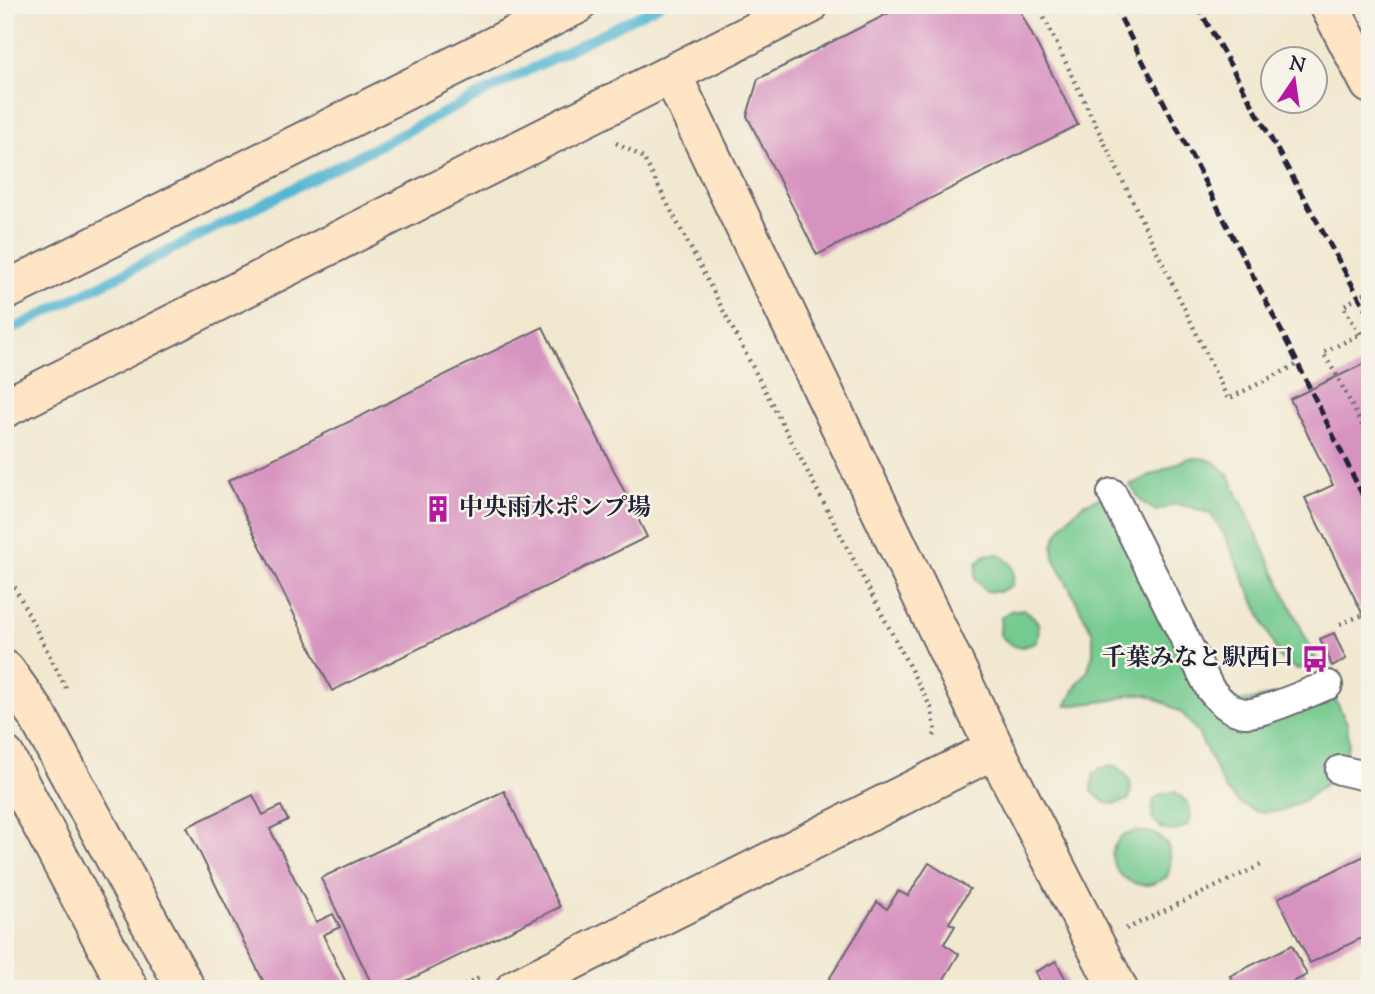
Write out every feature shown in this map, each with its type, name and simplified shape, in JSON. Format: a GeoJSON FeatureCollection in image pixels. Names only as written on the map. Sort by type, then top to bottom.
{"type":"FeatureCollection","features":[{"type":"Feature","properties":{"kind":"street"},"geometry":{"type":"LineString","coordinates":[[5,291],[576,5]]}},
{"type":"Feature","properties":{"kind":"street"},"geometry":{"type":"LineString","coordinates":[[5,408],[809,5]]}},
{"type":"Feature","properties":{"kind":"street"},"geometry":{"type":"LineString","coordinates":[[1329,5],[1370,84]]}},
{"type":"Feature","properties":{"kind":"street"},"geometry":{"type":"LineString","coordinates":[[672,75],[995,749],[1118,989]]}},
{"type":"Feature","properties":{"kind":"street"},"geometry":{"type":"LineString","coordinates":[[1112,494],[1210,689],[1224,705],[1246,714],[1328,685]]}},
{"type":"Feature","properties":{"kind":"street"},"geometry":{"type":"LineString","coordinates":[[5,670],[37,715],[186,989]]}},
{"type":"Feature","properties":{"kind":"street"},"geometry":{"type":"LineString","coordinates":[[499,983],[995,749]]}},
{"type":"Feature","properties":{"kind":"street"},"geometry":{"type":"LineString","coordinates":[[5,756],[129,989]]}},
{"type":"Feature","properties":{"kind":"street"},"geometry":{"type":"LineString","coordinates":[[1340,769],[1370,777]]}},
{"type":"Feature","properties":{"kind":"path"},"geometry":{"type":"LineString","coordinates":[[1038,5],[1228,399],[1298,364]]}},
{"type":"Feature","properties":{"kind":"path"},"geometry":{"type":"LineString","coordinates":[[605,145],[616,143],[643,157],[931,708],[936,732],[929,745]]}},
{"type":"Feature","properties":{"kind":"path"},"geometry":{"type":"LineString","coordinates":[[1360,334],[1343,306],[1370,291]]}},
{"type":"Feature","properties":{"kind":"path"},"geometry":{"type":"LineString","coordinates":[[1370,329],[1323,353],[1370,441]]}},
{"type":"Feature","properties":{"kind":"path"},"geometry":{"type":"LineString","coordinates":[[1340,624],[1370,612]]}},
{"type":"Feature","properties":{"kind":"path"},"geometry":{"type":"LineString","coordinates":[[1126,929],[1261,865]]}},
{"type":"Feature","properties":{"kind":"path"},"geometry":{"type":"LineString","coordinates":[[458,989],[499,983]]}},
{"type":"Feature","properties":{"kind":"green space"},"geometry":{"type":"Polygon","coordinates":[[[1189,458],[1212,461],[1229,476],[1319,666],[1296,669],[1279,657],[1225,536],[1211,514],[1175,504],[1156,511],[1142,502],[1130,485],[1189,458]]]}},
{"type":"Feature","properties":{"kind":"green space"},"geometry":{"type":"Polygon","coordinates":[[[1112,493],[1224,705],[1328,685],[1347,723],[1349,743],[1340,770],[1303,801],[1280,811],[1258,812],[1239,803],[1226,790],[1198,733],[1183,714],[1148,695],[1132,694],[1113,700],[1066,706],[1087,672],[1093,654],[1093,634],[1054,558],[1053,546],[1065,522],[1083,504],[1112,493]]]}},
{"type":"Feature","properties":{"kind":"green space"},"geometry":{"type":"Polygon","coordinates":[[[999,554],[1012,567],[1012,586],[998,592],[986,591],[975,579],[977,563],[985,555],[999,554]]]}},
{"type":"Feature","properties":{"kind":"green space"},"geometry":{"type":"Polygon","coordinates":[[[1024,609],[1038,622],[1037,642],[1017,647],[1000,635],[1001,618],[1010,611],[1024,609]]]}},
{"type":"Feature","properties":{"kind":"green space"},"geometry":{"type":"Polygon","coordinates":[[[1116,766],[1129,780],[1129,799],[1109,804],[1092,791],[1093,775],[1101,768],[1116,766]]]}},
{"type":"Feature","properties":{"kind":"green space"},"geometry":{"type":"Polygon","coordinates":[[[1175,792],[1189,806],[1188,825],[1175,831],[1162,829],[1152,818],[1153,801],[1161,794],[1175,792]]]}},
{"type":"Feature","properties":{"kind":"green space"},"geometry":{"type":"Polygon","coordinates":[[[1137,831],[1160,837],[1168,847],[1170,864],[1167,877],[1142,885],[1132,882],[1118,871],[1113,863],[1115,845],[1123,836],[1137,831]]]}},
{"type":"Feature","properties":{"kind":"building"},"geometry":{"type":"Polygon","coordinates":[[[905,5],[1017,5],[1078,125],[817,255],[747,116],[758,79],[905,5]]]}},
{"type":"Feature","properties":{"kind":"building","name":"中央雨水ポンプ場"},"geometry":{"type":"Polygon","coordinates":[[[543,327],[647,537],[332,691],[228,481],[543,327]]]}},
{"type":"Feature","properties":{"kind":"building"},"geometry":{"type":"Polygon","coordinates":[[[1370,361],[1370,629],[1305,498],[1333,485],[1290,399],[1370,361]]]}},
{"type":"Feature","properties":{"kind":"building"},"geometry":{"type":"Polygon","coordinates":[[[1334,633],[1346,659],[1332,666],[1320,639],[1334,633]]]}},
{"type":"Feature","properties":{"kind":"building"},"geometry":{"type":"Polygon","coordinates":[[[504,791],[560,907],[390,989],[374,989],[321,878],[504,791]]]}},
{"type":"Feature","properties":{"kind":"building"},"geometry":{"type":"Polygon","coordinates":[[[253,795],[263,815],[281,806],[288,820],[270,829],[316,922],[333,914],[340,927],[323,935],[349,989],[267,989],[187,827],[253,795]]]}},
{"type":"Feature","properties":{"kind":"building"},"geometry":{"type":"Polygon","coordinates":[[[1370,853],[1370,934],[1310,963],[1278,898],[1370,853]]]}},
{"type":"Feature","properties":{"kind":"building"},"geometry":{"type":"Polygon","coordinates":[[[929,863],[970,889],[949,923],[955,926],[944,944],[959,954],[938,989],[823,989],[877,902],[887,909],[898,891],[908,896],[929,863]]]}},
{"type":"Feature","properties":{"kind":"building"},"geometry":{"type":"Polygon","coordinates":[[[1292,945],[1307,975],[1279,989],[1236,989],[1230,976],[1292,945]]]}},
{"type":"Feature","properties":{"kind":"building"},"geometry":{"type":"Polygon","coordinates":[[[1056,961],[1071,989],[1045,989],[1035,972],[1056,961]]]}},
{"type":"Feature","properties":{"kind":"waterway"},"geometry":{"type":"LineString","coordinates":[[5,333],[659,5]]}},
{"type":"Feature","properties":{"kind":"railway"},"geometry":{"type":"LineString","coordinates":[[1114,5],[1370,510]]}},
{"type":"Feature","properties":{"kind":"railway"},"geometry":{"type":"LineString","coordinates":[[1197,5],[1370,317]]}},
{"type":"Feature","properties":{"kind":"place","name":"中央雨水ポンプ場"},"geometry":{"type":"Point","coordinates":[438,509]}},
{"type":"Feature","properties":{"kind":"place","name":"千葉みなと駅西口"},"geometry":{"type":"Point","coordinates":[1315,659]}}]}
